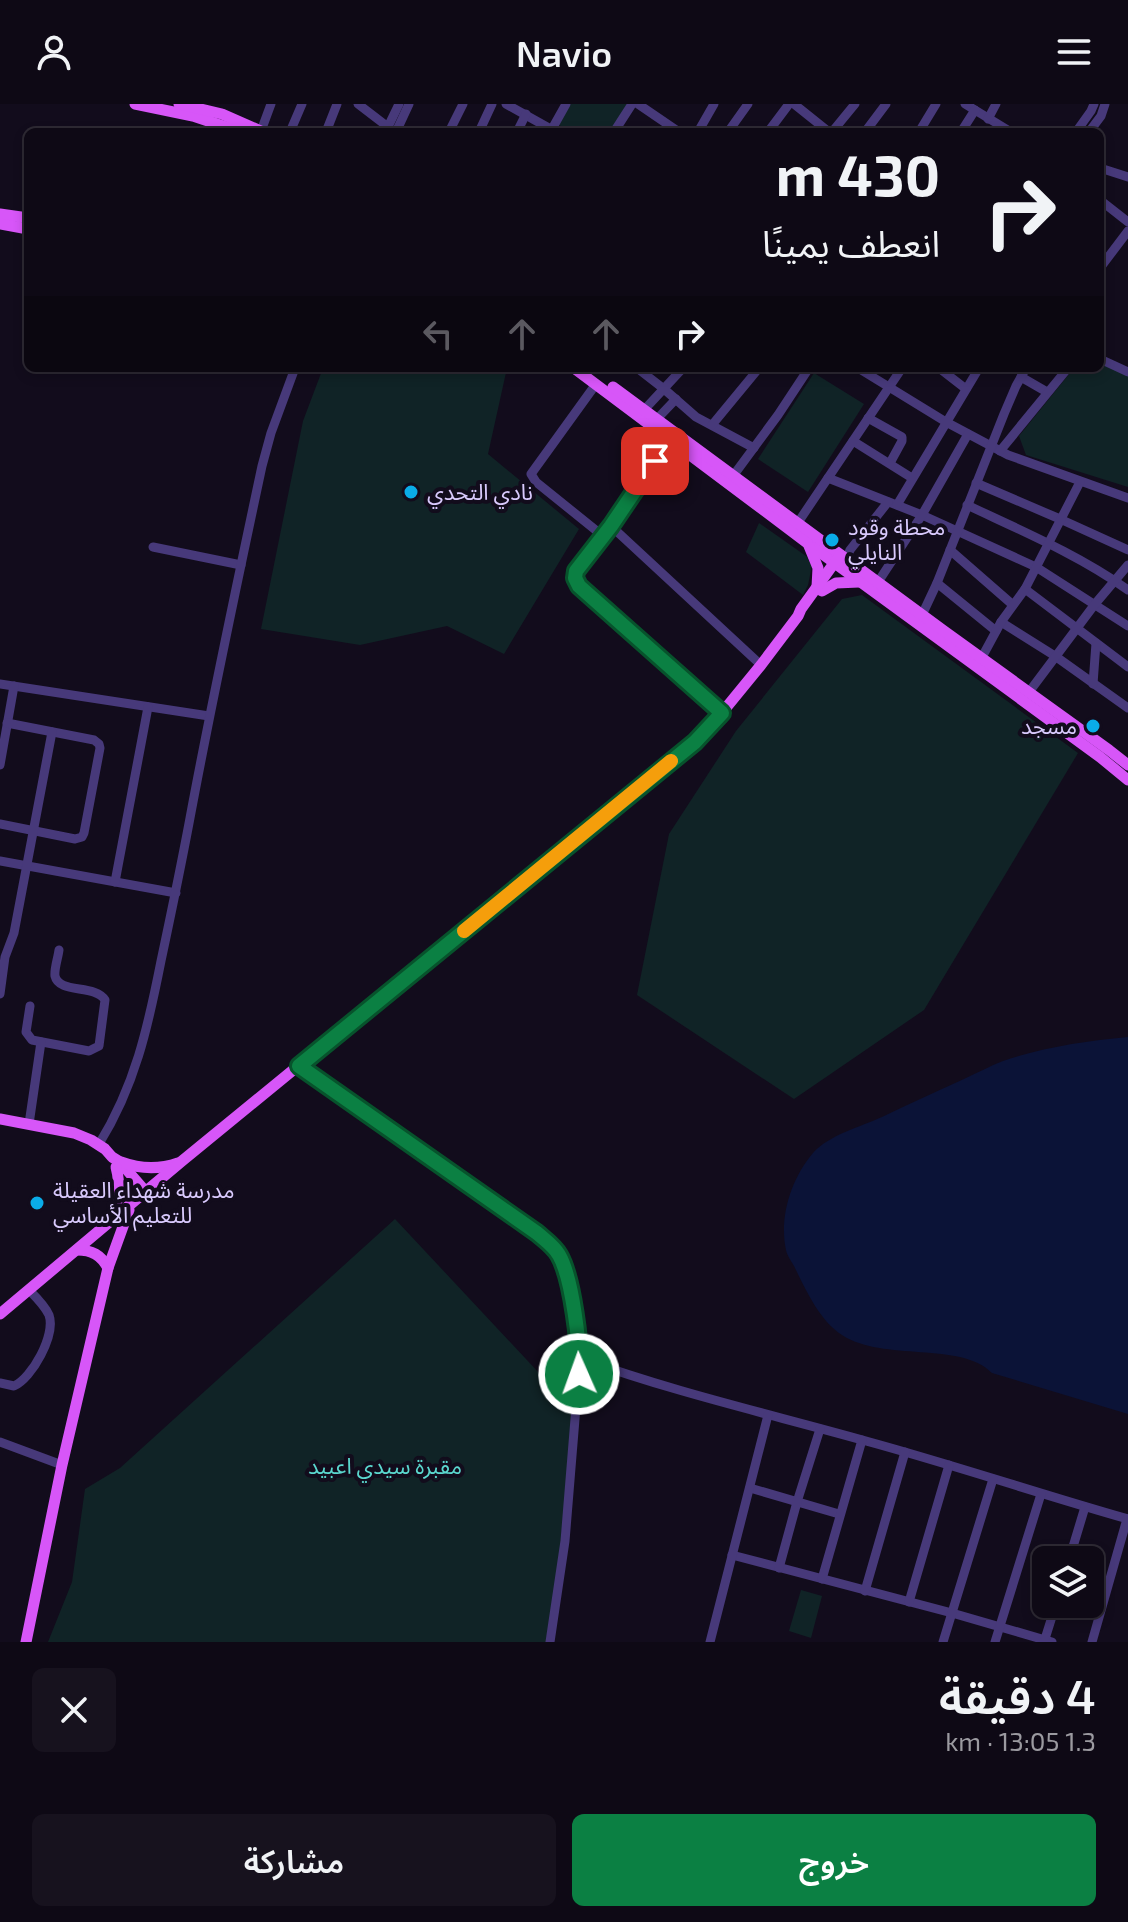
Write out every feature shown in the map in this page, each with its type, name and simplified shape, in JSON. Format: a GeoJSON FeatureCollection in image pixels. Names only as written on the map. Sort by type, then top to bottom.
{"type":"FeatureCollection","features":[{"type":"Feature","properties":{"kind":"main road"},"geometry":{"type":"LineString","coordinates":[[135,104],[193,116],[229,128]]}},
{"type":"Feature","properties":{"kind":"main road"},"geometry":{"type":"LineString","coordinates":[[179,104],[207,107],[256,128]]}},
{"type":"Feature","properties":{"kind":"main road"},"geometry":{"type":"LineString","coordinates":[[0,214],[24,217]]}},
{"type":"Feature","properties":{"kind":"main road"},"geometry":{"type":"LineString","coordinates":[[0,224],[24,228]]}},
{"type":"Feature","properties":{"kind":"main road"},"geometry":{"type":"LineString","coordinates":[[580,372],[806,542],[842,559],[863,583],[1128,780]]}},
{"type":"Feature","properties":{"kind":"main road"},"geometry":{"type":"LineString","coordinates":[[592,372],[842,559],[1128,765]]}},
{"type":"Feature","properties":{"kind":"main road"},"geometry":{"type":"LineString","coordinates":[[806,542],[818,568],[820,589]]}},
{"type":"Feature","properties":{"kind":"main road"},"geometry":{"type":"LineString","coordinates":[[0,1314],[182,1161],[695,742],[761,665],[842,559]]}},
{"type":"Feature","properties":{"kind":"main road"},"geometry":{"type":"LineString","coordinates":[[820,589],[836,583],[863,583]]}},
{"type":"Feature","properties":{"kind":"main road"},"geometry":{"type":"LineString","coordinates":[[1109,750],[1128,754]]}},
{"type":"Feature","properties":{"kind":"main road"},"geometry":{"type":"LineString","coordinates":[[0,1119],[74,1133],[99,1144],[144,1194]]}},
{"type":"Feature","properties":{"kind":"main road"},"geometry":{"type":"LineString","coordinates":[[116,1162],[156,1168],[182,1161]]}},
{"type":"Feature","properties":{"kind":"main road"},"geometry":{"type":"LineString","coordinates":[[105,1227],[118,1198],[116,1162]]}},
{"type":"Feature","properties":{"kind":"main road"},"geometry":{"type":"LineString","coordinates":[[26,1642],[62,1465],[108,1268],[130,1205]]}},
{"type":"Feature","properties":{"kind":"main road"},"geometry":{"type":"LineString","coordinates":[[77,1250],[96,1254],[108,1268]]}},
{"type":"Feature","properties":{"kind":"street"},"geometry":{"type":"LineString","coordinates":[[263,128],[271,104]]}},
{"type":"Feature","properties":{"kind":"street"},"geometry":{"type":"LineString","coordinates":[[292,128],[302,104]]}},
{"type":"Feature","properties":{"kind":"street"},"geometry":{"type":"LineString","coordinates":[[328,128],[337,104]]}},
{"type":"Feature","properties":{"kind":"street"},"geometry":{"type":"LineString","coordinates":[[359,104],[388,128]]}},
{"type":"Feature","properties":{"kind":"street"},"geometry":{"type":"LineString","coordinates":[[391,128],[399,104]]}},
{"type":"Feature","properties":{"kind":"street"},"geometry":{"type":"LineString","coordinates":[[391,128],[409,104]]}},
{"type":"Feature","properties":{"kind":"street"},"geometry":{"type":"LineString","coordinates":[[451,128],[463,104]]}},
{"type":"Feature","properties":{"kind":"street"},"geometry":{"type":"LineString","coordinates":[[481,128],[492,104]]}},
{"type":"Feature","properties":{"kind":"street"},"geometry":{"type":"LineString","coordinates":[[506,104],[524,110],[551,128]]}},
{"type":"Feature","properties":{"kind":"street"},"geometry":{"type":"LineString","coordinates":[[555,128],[566,104]]}},
{"type":"Feature","properties":{"kind":"street"},"geometry":{"type":"LineString","coordinates":[[617,128],[635,104],[673,128]]}},
{"type":"Feature","properties":{"kind":"street"},"geometry":{"type":"LineString","coordinates":[[731,128],[748,104]]}},
{"type":"Feature","properties":{"kind":"street"},"geometry":{"type":"LineString","coordinates":[[771,128],[792,104],[825,128]]}},
{"type":"Feature","properties":{"kind":"street"},"geometry":{"type":"LineString","coordinates":[[834,128],[855,104]]}},
{"type":"Feature","properties":{"kind":"street"},"geometry":{"type":"LineString","coordinates":[[868,128],[886,104]]}},
{"type":"Feature","properties":{"kind":"street"},"geometry":{"type":"LineString","coordinates":[[921,128],[936,104]]}},
{"type":"Feature","properties":{"kind":"street"},"geometry":{"type":"LineString","coordinates":[[965,104],[992,125]]}},
{"type":"Feature","properties":{"kind":"street"},"geometry":{"type":"LineString","coordinates":[[992,125],[996,104]]}},
{"type":"Feature","properties":{"kind":"street"},"geometry":{"type":"LineString","coordinates":[[1079,128],[1094,104]]}},
{"type":"Feature","properties":{"kind":"street"},"geometry":{"type":"LineString","coordinates":[[1092,128],[1105,104]]}},
{"type":"Feature","properties":{"kind":"street"},"geometry":{"type":"LineString","coordinates":[[700,128],[711,105]]}},
{"type":"Feature","properties":{"kind":"street"},"geometry":{"type":"LineString","coordinates":[[964,128],[975,110]]}},
{"type":"Feature","properties":{"kind":"street"},"geometry":{"type":"LineString","coordinates":[[1104,169],[1128,177]]}},
{"type":"Feature","properties":{"kind":"street"},"geometry":{"type":"LineString","coordinates":[[1104,203],[1128,222]]}},
{"type":"Feature","properties":{"kind":"street"},"geometry":{"type":"LineString","coordinates":[[1104,263],[1128,231]]}},
{"type":"Feature","properties":{"kind":"street"},"geometry":{"type":"LineString","coordinates":[[1104,361],[1127,370]]}},
{"type":"Feature","properties":{"kind":"street"},"geometry":{"type":"LineString","coordinates":[[99,1144],[118,1111],[138,1061],[153,1002],[262,466],[294,372]]}},
{"type":"Feature","properties":{"kind":"street"},"geometry":{"type":"LineString","coordinates":[[642,372],[696,417],[754,448]]}},
{"type":"Feature","properties":{"kind":"street"},"geometry":{"type":"LineString","coordinates":[[644,410],[679,372]]}},
{"type":"Feature","properties":{"kind":"street"},"geometry":{"type":"LineString","coordinates":[[712,425],[756,372]]}},
{"type":"Feature","properties":{"kind":"street"},"geometry":{"type":"LineString","coordinates":[[733,476],[806,372]]}},
{"type":"Feature","properties":{"kind":"street"},"geometry":{"type":"LineString","coordinates":[[865,372],[946,422],[996,448],[1128,498]]}},
{"type":"Feature","properties":{"kind":"street"},"geometry":{"type":"LineString","coordinates":[[797,524],[899,372]]}},
{"type":"Feature","properties":{"kind":"street"},"geometry":{"type":"LineString","coordinates":[[944,372],[966,389]]}},
{"type":"Feature","properties":{"kind":"street"},"geometry":{"type":"LineString","coordinates":[[842,559],[912,478],[977,372]]}},
{"type":"Feature","properties":{"kind":"street"},"geometry":{"type":"LineString","coordinates":[[922,615],[976,483],[996,448],[1023,372]]}},
{"type":"Feature","properties":{"kind":"street"},"geometry":{"type":"LineString","coordinates":[[1026,372],[1047,392]]}},
{"type":"Feature","properties":{"kind":"street"},"geometry":{"type":"LineString","coordinates":[[996,448],[1064,372]]}},
{"type":"Feature","properties":{"kind":"street"},"geometry":{"type":"LineString","coordinates":[[596,384],[531,474],[536,482],[603,536]]}},
{"type":"Feature","properties":{"kind":"street"},"geometry":{"type":"LineString","coordinates":[[656,420],[676,399]]}},
{"type":"Feature","properties":{"kind":"street"},"geometry":{"type":"LineString","coordinates":[[868,418],[902,437],[890,463]]}},
{"type":"Feature","properties":{"kind":"street"},"geometry":{"type":"LineString","coordinates":[[878,582],[922,515],[968,434]]}},
{"type":"Feature","properties":{"kind":"street"},"geometry":{"type":"LineString","coordinates":[[670,440],[576,571],[576,582],[722,713]]}},
{"type":"Feature","properties":{"kind":"street"},"geometry":{"type":"LineString","coordinates":[[853,441],[912,478]]}},
{"type":"Feature","properties":{"kind":"street"},"geometry":{"type":"LineString","coordinates":[[828,478],[922,515],[1036,567],[1128,626]]}},
{"type":"Feature","properties":{"kind":"street"},"geometry":{"type":"LineString","coordinates":[[981,659],[998,626],[1025,589],[1080,482]]}},
{"type":"Feature","properties":{"kind":"street"},"geometry":{"type":"LineString","coordinates":[[976,483],[1128,550]]}},
{"type":"Feature","properties":{"kind":"street"},"geometry":{"type":"LineString","coordinates":[[967,505],[1048,544],[1128,590]]}},
{"type":"Feature","properties":{"kind":"street"},"geometry":{"type":"LineString","coordinates":[[611,526],[761,665]]}},
{"type":"Feature","properties":{"kind":"street"},"geometry":{"type":"LineString","coordinates":[[153,547],[241,565]]}},
{"type":"Feature","properties":{"kind":"street"},"geometry":{"type":"LineString","coordinates":[[950,550],[1013,605]]}},
{"type":"Feature","properties":{"kind":"street"},"geometry":{"type":"LineString","coordinates":[[1029,692],[1128,565]]}},
{"type":"Feature","properties":{"kind":"street"},"geometry":{"type":"LineString","coordinates":[[937,583],[998,626],[1055,656],[1128,708]]}},
{"type":"Feature","properties":{"kind":"street"},"geometry":{"type":"LineString","coordinates":[[1025,589],[1128,667]]}},
{"type":"Feature","properties":{"kind":"street"},"geometry":{"type":"LineString","coordinates":[[1093,684],[1096,643]]}},
{"type":"Feature","properties":{"kind":"street"},"geometry":{"type":"LineString","coordinates":[[0,684],[209,716]]}},
{"type":"Feature","properties":{"kind":"street"},"geometry":{"type":"LineString","coordinates":[[0,765],[14,686]]}},
{"type":"Feature","properties":{"kind":"street"},"geometry":{"type":"LineString","coordinates":[[115,882],[148,707]]}},
{"type":"Feature","properties":{"kind":"street"},"geometry":{"type":"LineString","coordinates":[[0,824],[80,839],[84,833],[100,750],[94,740],[7,723]]}},
{"type":"Feature","properties":{"kind":"street"},"geometry":{"type":"LineString","coordinates":[[0,994],[52,732]]}},
{"type":"Feature","properties":{"kind":"street"},"geometry":{"type":"LineString","coordinates":[[0,861],[176,893]]}},
{"type":"Feature","properties":{"kind":"street"},"geometry":{"type":"LineString","coordinates":[[30,1006],[27,1034],[32,1040],[89,1051],[100,1043],[105,1000],[99,992],[59,983],[55,973],[59,950]]}},
{"type":"Feature","properties":{"kind":"street"},"geometry":{"type":"LineString","coordinates":[[29,1124],[41,1042]]}},
{"type":"Feature","properties":{"kind":"street"},"geometry":{"type":"LineString","coordinates":[[299,1066],[537,1233],[559,1256],[567,1275],[580,1358],[565,1541],[550,1642]]}},
{"type":"Feature","properties":{"kind":"street"},"geometry":{"type":"LineString","coordinates":[[0,1383],[14,1386],[24,1381],[37,1363],[46,1341],[49,1315],[29,1290]]}},
{"type":"Feature","properties":{"kind":"street"},"geometry":{"type":"LineString","coordinates":[[580,1358],[615,1371],[905,1452],[1128,1519],[1092,1642]]}},
{"type":"Feature","properties":{"kind":"street"},"geometry":{"type":"LineString","coordinates":[[710,1642],[768,1415]]}},
{"type":"Feature","properties":{"kind":"street"},"geometry":{"type":"LineString","coordinates":[[779,1568],[820,1429]]}},
{"type":"Feature","properties":{"kind":"street"},"geometry":{"type":"LineString","coordinates":[[822,1579],[862,1440]]}},
{"type":"Feature","properties":{"kind":"street"},"geometry":{"type":"LineString","coordinates":[[0,1442],[62,1465]]}},
{"type":"Feature","properties":{"kind":"street"},"geometry":{"type":"LineString","coordinates":[[865,1591],[905,1452]]}},
{"type":"Feature","properties":{"kind":"street"},"geometry":{"type":"LineString","coordinates":[[909,1602],[949,1465]]}},
{"type":"Feature","properties":{"kind":"street"},"geometry":{"type":"LineString","coordinates":[[943,1642],[993,1479]]}},
{"type":"Feature","properties":{"kind":"street"},"geometry":{"type":"LineString","coordinates":[[750,1488],[839,1514]]}},
{"type":"Feature","properties":{"kind":"street"},"geometry":{"type":"LineString","coordinates":[[995,1642],[1041,1494]]}},
{"type":"Feature","properties":{"kind":"street"},"geometry":{"type":"LineString","coordinates":[[1073,1546],[1085,1507]]}},
{"type":"Feature","properties":{"kind":"street"},"geometry":{"type":"LineString","coordinates":[[732,1555],[1047,1641],[1053,1618]]}},
{"type":"Feature","properties":{"kind":"green space"},"geometry":{"type":"Polygon","coordinates":[[[569,104],[627,104],[613,128],[564,128],[558,124],[569,104]]]}},
{"type":"Feature","properties":{"kind":"green space"},"geometry":{"type":"Polygon","coordinates":[[[1104,363],[1128,373],[1128,487],[1026,455],[1019,436],[1071,372],[1104,372],[1104,363]]]}},
{"type":"Feature","properties":{"kind":"green space","name":"نادي التحدي"},"geometry":{"type":"Polygon","coordinates":[[[321,372],[506,372],[488,454],[579,529],[504,654],[447,626],[360,645],[261,629],[303,421],[321,372]]]}},
{"type":"Feature","properties":{"kind":"green space"},"geometry":{"type":"Polygon","coordinates":[[[814,373],[864,404],[808,492],[758,459],[814,373]]]}},
{"type":"Feature","properties":{"kind":"green space"},"geometry":{"type":"Polygon","coordinates":[[[759,523],[806,556],[812,566],[803,595],[746,552],[759,523]]]}},
{"type":"Feature","properties":{"kind":"green space"},"geometry":{"type":"Polygon","coordinates":[[[862,595],[1078,753],[924,1010],[794,1099],[637,995],[669,834],[736,731],[842,599],[862,595]]]}},
{"type":"Feature","properties":{"kind":"green space","name":"مقبرة سيدي اعبيد"},"geometry":{"type":"Polygon","coordinates":[[[395,1219],[569,1405],[572,1414],[560,1553],[546,1642],[48,1642],[72,1582],[85,1489],[120,1468],[395,1219]]]}},
{"type":"Feature","properties":{"kind":"green space"},"geometry":{"type":"Polygon","coordinates":[[[801,1590],[822,1596],[811,1638],[789,1631],[801,1590]]]}},
{"type":"Feature","properties":{"kind":"water"},"geometry":{"type":"Polygon","coordinates":[[[1128,1037],[1128,1414],[992,1373],[978,1363],[961,1357],[859,1343],[842,1335],[826,1321],[788,1256],[784,1237],[793,1186],[813,1153],[845,1132],[1003,1061],[1065,1045],[1128,1037]]]}},
{"type":"Feature","properties":{"kind":"slow traffic"},"geometry":{"type":"LineString","coordinates":[[464,931],[671,761]]}},
{"type":"Feature","properties":{"kind":"place","name":"نادي التحدي"},"geometry":{"type":"Point","coordinates":[411,492]}},
{"type":"Feature","properties":{"kind":"place","name":"محطة وقود النايلي"},"geometry":{"type":"Point","coordinates":[832,540]}},
{"type":"Feature","properties":{"kind":"place","name":"مسجد"},"geometry":{"type":"Point","coordinates":[1093,726]}},
{"type":"Feature","properties":{"kind":"place","name":"مدرسة شهداء العقيلة للتعليم الأساسي"},"geometry":{"type":"Point","coordinates":[37,1203]}},
{"type":"Feature","properties":{"kind":"route"},"geometry":{"type":"LineString","coordinates":[[579,1374],[578,1336],[567,1275],[554,1248],[299,1066],[695,742],[722,713],[579,586],[575,578],[576,571],[655,461]]}}]}
